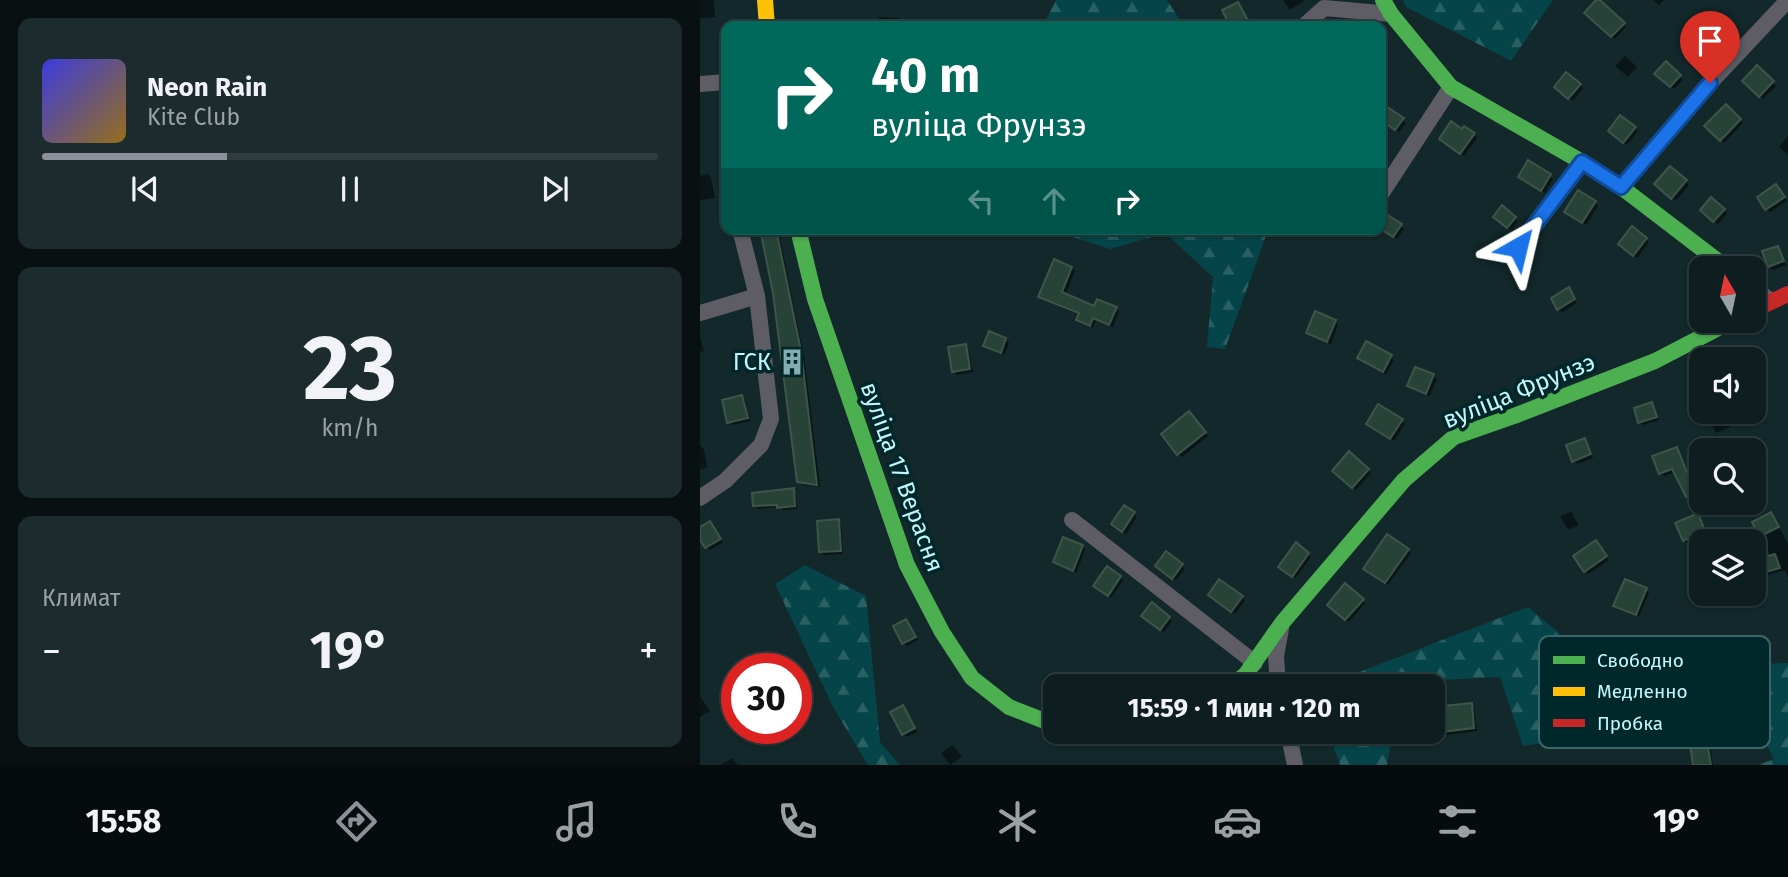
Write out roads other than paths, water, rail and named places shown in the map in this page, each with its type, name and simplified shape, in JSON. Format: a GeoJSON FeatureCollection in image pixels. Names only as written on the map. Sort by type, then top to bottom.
{"type":"FeatureCollection","features":[{"type":"Feature","properties":{"kind":"street"},"geometry":{"type":"LineString","coordinates":[[765,0],[767,21]]}},
{"type":"Feature","properties":{"kind":"street"},"geometry":{"type":"LineString","coordinates":[[1621,187],[1710,83],[1788,0]]}},
{"type":"Feature","properties":{"kind":"street"},"geometry":{"type":"LineString","coordinates":[[1310,21],[1324,8],[1387,7],[1451,87],[1621,187],[1711,256]]}},
{"type":"Feature","properties":{"kind":"street"},"geometry":{"type":"LineString","coordinates":[[700,84],[721,82]]}},
{"type":"Feature","properties":{"kind":"street"},"geometry":{"type":"LineString","coordinates":[[1386,186],[1451,87]]}},
{"type":"Feature","properties":{"kind":"street"},"geometry":{"type":"LineString","coordinates":[[1518,247],[1582,162]]}},
{"type":"Feature","properties":{"kind":"street"},"geometry":{"type":"LineString","coordinates":[[700,498],[725,481],[761,445],[771,419],[757,296],[742,235]]}},
{"type":"Feature","properties":{"kind":"street","name":"вуліца 17 Верасня"},"geometry":{"type":"LineString","coordinates":[[799,235],[815,299],[907,565],[942,632],[972,678],[1009,707],[1043,720]]}},
{"type":"Feature","properties":{"kind":"street"},"geometry":{"type":"LineString","coordinates":[[1766,304],[1788,294]]}},
{"type":"Feature","properties":{"kind":"street"},"geometry":{"type":"LineString","coordinates":[[700,313],[757,296]]}},
{"type":"Feature","properties":{"kind":"street"},"geometry":{"type":"LineString","coordinates":[[1766,297],[1771,301]]}},
{"type":"Feature","properties":{"kind":"street","name":"вуліца Фрунзэ"},"geometry":{"type":"LineString","coordinates":[[1277,674],[1276,656],[1283,623],[1404,480],[1454,438],[1656,361],[1709,333]]}},
{"type":"Feature","properties":{"kind":"street"},"geometry":{"type":"LineString","coordinates":[[1072,520],[1255,663]]}},
{"type":"Feature","properties":{"kind":"street"},"geometry":{"type":"LineString","coordinates":[[1246,674],[1283,623]]}},
{"type":"Feature","properties":{"kind":"street"},"geometry":{"type":"LineString","coordinates":[[1291,744],[1295,765]]}},
{"type":"Feature","properties":{"kind":"place","name":"ГСК"},"geometry":{"type":"Point","coordinates":[792,362]}}]}
